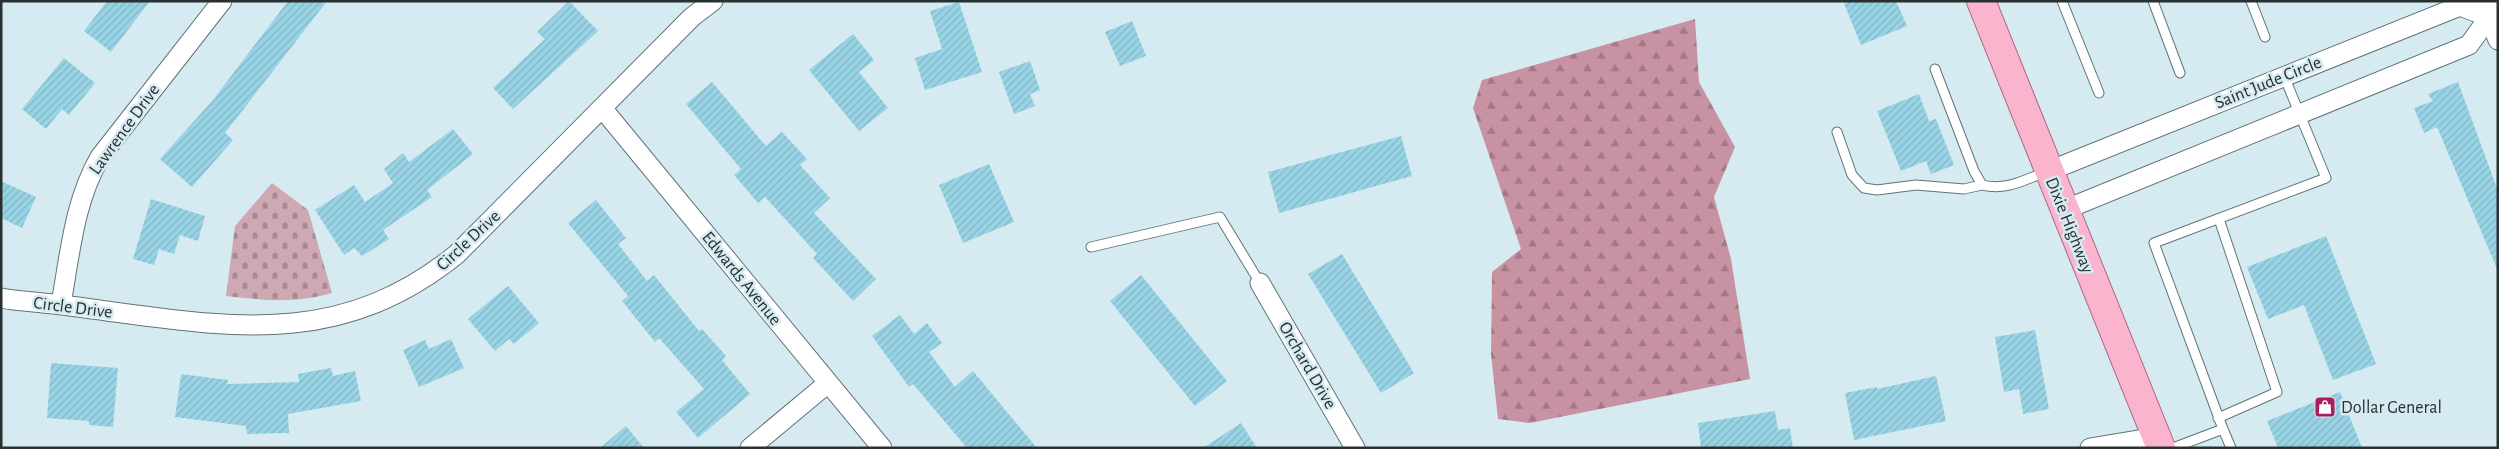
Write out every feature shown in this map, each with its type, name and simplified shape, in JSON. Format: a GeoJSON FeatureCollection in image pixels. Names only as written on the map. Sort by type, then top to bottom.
{"type":"FeatureCollection","features":[{"type":"Feature","properties":{"kind":"main road","name":"Dixie Highway"},"geometry":{"type":"LineString","coordinates":[[1985,3],[2064,210],[2163,444]]}},
{"type":"Feature","properties":{"kind":"street","name":"Lawrence Drive"},"geometry":{"type":"LineString","coordinates":[[61,304],[80,200],[88,177],[100,157],[222,1]]}},
{"type":"Feature","properties":{"kind":"street","name":"Circle Drive"},"geometry":{"type":"LineString","coordinates":[[1,298],[61,304],[205,324],[261,325],[306,322],[364,309],[413,286],[457,254],[692,17],[713,1]]}},
{"type":"Feature","properties":{"kind":"street","name":"Saint Jude Circle"},"geometry":{"type":"LineString","coordinates":[[2048,170],[2460,6],[2490,9]]}},
{"type":"Feature","properties":{"kind":"street"},"geometry":{"type":"LineString","coordinates":[[2490,9],[2498,40]]}},
{"type":"Feature","properties":{"kind":"street"},"geometry":{"type":"LineString","coordinates":[[2064,210],[2469,45],[2490,9]]}},
{"type":"Feature","properties":{"kind":"street","name":"Edwards Avenue"},"geometry":{"type":"LineString","coordinates":[[602,108],[882,448]]}},
{"type":"Feature","properties":{"kind":"street","name":"Orchard Drive"},"geometry":{"type":"LineString","coordinates":[[1260,283],[1356,448]]}},
{"type":"Feature","properties":{"kind":"street"},"geometry":{"type":"LineString","coordinates":[[750,448],[828,383]]}},
{"type":"Feature","properties":{"kind":"street"},"geometry":{"type":"LineString","coordinates":[[2090,448],[2163,444]]}},
{"type":"Feature","properties":{"kind":"lane"},"geometry":{"type":"LineString","coordinates":[[2062,1],[2099,93]]}},
{"type":"Feature","properties":{"kind":"lane"},"geometry":{"type":"LineString","coordinates":[[2153,1],[2180,73]]}},
{"type":"Feature","properties":{"kind":"lane"},"geometry":{"type":"LineString","coordinates":[[2251,1],[2265,37]]}},
{"type":"Feature","properties":{"kind":"lane"},"geometry":{"type":"LineString","coordinates":[[1935,68],[1974,170],[1982,185]]}},
{"type":"Feature","properties":{"kind":"lane"},"geometry":{"type":"LineString","coordinates":[[2231,448],[2222,429],[2154,244],[2326,178],[2284,76]]}},
{"type":"Feature","properties":{"kind":"lane"},"geometry":{"type":"LineString","coordinates":[[1837,132],[1852,175],[1864,188],[1877,190],[1916,185],[1964,189],[1982,185],[1996,188],[2005,187],[2048,170]]}},
{"type":"Feature","properties":{"kind":"lane"},"geometry":{"type":"LineString","coordinates":[[1091,247],[1220,217],[1260,283]]}},
{"type":"Feature","properties":{"kind":"lane"},"geometry":{"type":"LineString","coordinates":[[2218,418],[2276,392],[2219,218]]}},
{"type":"Feature","properties":{"kind":"lane"},"geometry":{"type":"LineString","coordinates":[[2163,444],[2222,429]]}},
{"type":"Feature","properties":{"kind":"green space"},"geometry":{"type":"Polygon","coordinates":[[[1695,19],[1699,82],[1735,147],[1714,197],[1731,259],[1750,379],[1530,423],[1498,419],[1491,354],[1492,272],[1521,249],[1473,108],[1482,80],[1695,19]]]}},
{"type":"Feature","properties":{"kind":"green space"},"geometry":{"type":"Polygon","coordinates":[[[272,183],[308,210],[332,293],[292,300],[266,300],[226,296],[235,226],[272,183]]]}},
{"type":"Feature","properties":{"kind":"building"},"geometry":{"type":"Polygon","coordinates":[[[107,1],[150,1],[111,52],[84,31],[107,1]]]}},
{"type":"Feature","properties":{"kind":"building"},"geometry":{"type":"Polygon","coordinates":[[[288,1],[327,1],[225,133],[233,140],[192,187],[160,159],[213,100],[288,1]]]}},
{"type":"Feature","properties":{"kind":"building"},"geometry":{"type":"Polygon","coordinates":[[[569,1],[598,31],[513,109],[493,88],[545,39],[537,32],[569,1]]]}},
{"type":"Feature","properties":{"kind":"building"},"geometry":{"type":"Polygon","coordinates":[[[1843,1],[1896,1],[1907,26],[1861,45],[1843,1]]]}},
{"type":"Feature","properties":{"kind":"building"},"geometry":{"type":"Polygon","coordinates":[[[959,2],[982,72],[925,90],[915,58],[942,49],[930,11],[959,2]]]}},
{"type":"Feature","properties":{"kind":"building"},"geometry":{"type":"Polygon","coordinates":[[[1132,21],[1146,56],[1120,66],[1105,32],[1132,21]]]}},
{"type":"Feature","properties":{"kind":"building"},"geometry":{"type":"Polygon","coordinates":[[[853,34],[874,60],[859,72],[888,108],[859,131],[809,70],[853,34]]]}},
{"type":"Feature","properties":{"kind":"building"},"geometry":{"type":"Polygon","coordinates":[[[64,58],[95,83],[69,115],[62,109],[46,129],[22,109],[64,58]]]}},
{"type":"Feature","properties":{"kind":"building"},"geometry":{"type":"Polygon","coordinates":[[[1030,61],[1040,90],[1030,94],[1035,106],[1014,114],[999,72],[1030,61]]]}},
{"type":"Feature","properties":{"kind":"building"},"geometry":{"type":"Polygon","coordinates":[[[712,82],[766,146],[782,132],[807,159],[800,165],[830,198],[814,213],[876,279],[853,301],[813,258],[817,254],[765,197],[758,203],[734,175],[741,169],[686,104],[712,82]]]}},
{"type":"Feature","properties":{"kind":"building"},"geometry":{"type":"Polygon","coordinates":[[[2458,82],[2498,191],[2498,271],[2437,127],[2424,133],[2414,108],[2433,101],[2428,94],[2458,82]]]}},
{"type":"Feature","properties":{"kind":"building"},"geometry":{"type":"Polygon","coordinates":[[[1919,94],[1929,121],[1936,119],[1954,165],[1931,174],[1926,161],[1901,171],[1877,111],[1919,94]]]}},
{"type":"Feature","properties":{"kind":"building"},"geometry":{"type":"Polygon","coordinates":[[[453,129],[473,154],[427,190],[432,197],[383,230],[389,239],[362,256],[354,248],[344,255],[315,210],[354,185],[365,202],[393,183],[384,169],[403,153],[409,162],[453,129]]]}},
{"type":"Feature","properties":{"kind":"building"},"geometry":{"type":"Polygon","coordinates":[[[1401,136],[1412,176],[1279,213],[1268,172],[1401,136]]]}},
{"type":"Feature","properties":{"kind":"building"},"geometry":{"type":"Polygon","coordinates":[[[989,164],[1014,222],[963,243],[939,185],[989,164]]]}},
{"type":"Feature","properties":{"kind":"building"},"geometry":{"type":"Polygon","coordinates":[[[1,181],[36,197],[22,228],[1,218],[1,181]]]}},
{"type":"Feature","properties":{"kind":"building"},"geometry":{"type":"Polygon","coordinates":[[[151,199],[205,216],[198,241],[180,235],[174,254],[159,249],[154,265],[133,259],[151,199]]]}},
{"type":"Feature","properties":{"kind":"building"},"geometry":{"type":"Polygon","coordinates":[[[596,200],[626,238],[618,244],[647,281],[654,275],[699,331],[702,329],[726,356],[722,360],[750,394],[698,438],[676,412],[704,389],[659,338],[655,342],[622,301],[628,296],[568,223],[596,200]]]}},
{"type":"Feature","properties":{"kind":"building"},"geometry":{"type":"Polygon","coordinates":[[[2326,236],[2376,364],[2333,380],[2304,305],[2268,319],[2247,267],[2326,236]]]}},
{"type":"Feature","properties":{"kind":"building"},"geometry":{"type":"Polygon","coordinates":[[[1342,254],[1414,373],[1381,393],[1308,274],[1342,254]]]}},
{"type":"Feature","properties":{"kind":"building"},"geometry":{"type":"Polygon","coordinates":[[[1141,275],[1227,381],[1195,406],[1110,301],[1141,275]]]}},
{"type":"Feature","properties":{"kind":"building"},"geometry":{"type":"Polygon","coordinates":[[[508,286],[539,323],[514,344],[509,339],[495,351],[468,319],[508,286]]]}},
{"type":"Feature","properties":{"kind":"building"},"geometry":{"type":"Polygon","coordinates":[[[900,315],[914,334],[927,323],[942,343],[929,352],[955,387],[973,371],[1037,448],[967,448],[913,384],[909,387],[872,336],[900,315]]]}},
{"type":"Feature","properties":{"kind":"building"},"geometry":{"type":"Polygon","coordinates":[[[2035,330],[2049,409],[2023,414],[2019,389],[2004,392],[1995,337],[2035,330]]]}},
{"type":"Feature","properties":{"kind":"building"},"geometry":{"type":"Polygon","coordinates":[[[451,339],[464,368],[419,387],[403,350],[425,340],[429,349],[451,339]]]}},
{"type":"Feature","properties":{"kind":"building"},"geometry":{"type":"Polygon","coordinates":[[[51,363],[118,368],[113,427],[89,425],[89,421],[47,418],[51,363]]]}},
{"type":"Feature","properties":{"kind":"building"},"geometry":{"type":"Polygon","coordinates":[[[331,368],[333,376],[355,371],[361,401],[288,414],[289,433],[247,434],[246,426],[175,417],[181,374],[228,380],[227,384],[299,382],[298,374],[331,368]]]}},
{"type":"Feature","properties":{"kind":"building"},"geometry":{"type":"Polygon","coordinates":[[[1936,376],[1946,421],[1854,440],[1845,393],[1877,387],[1877,389],[1936,376]]]}},
{"type":"Feature","properties":{"kind":"building","name":"Dollar General"},"geometry":{"type":"Polygon","coordinates":[[[2340,392],[2362,448],[2278,448],[2267,421],[2340,392]]]}},
{"type":"Feature","properties":{"kind":"building"},"geometry":{"type":"Polygon","coordinates":[[[1775,411],[1778,430],[1790,428],[1793,448],[1701,448],[1698,423],[1775,411]]]}},
{"type":"Feature","properties":{"kind":"building"},"geometry":{"type":"Polygon","coordinates":[[[1241,423],[1257,448],[1203,448],[1241,423]]]}},
{"type":"Feature","properties":{"kind":"building"},"geometry":{"type":"Polygon","coordinates":[[[626,426],[644,448],[600,448],[626,426]]]}},
{"type":"Feature","properties":{"kind":"place","name":"Dollar General"},"geometry":{"type":"Point","coordinates":[2325,407]}}]}
